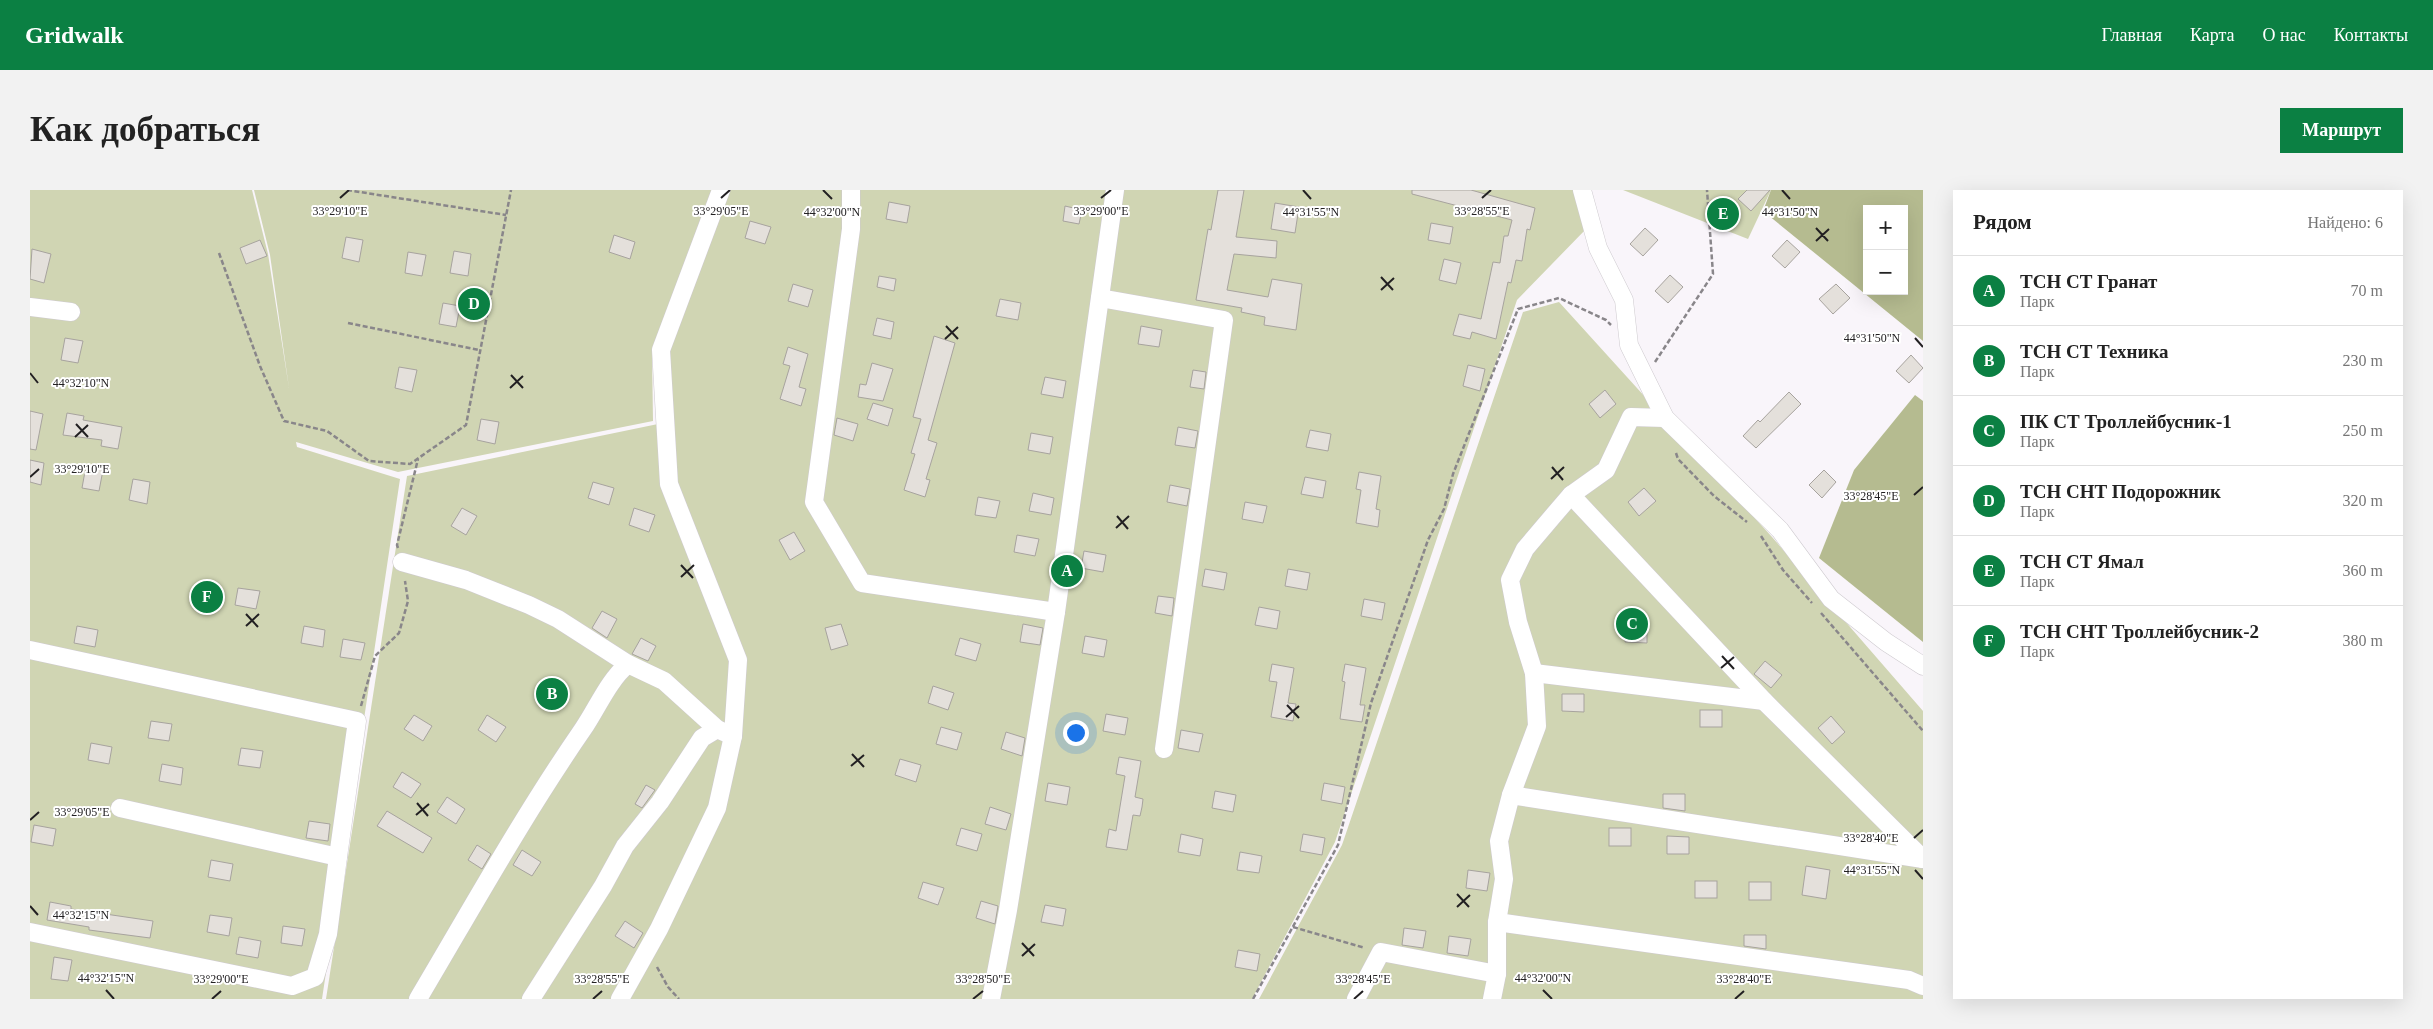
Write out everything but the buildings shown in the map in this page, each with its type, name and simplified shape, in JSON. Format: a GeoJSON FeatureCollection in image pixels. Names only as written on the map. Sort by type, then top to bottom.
{"type":"FeatureCollection","features":[{"type":"Feature","properties":{"kind":"street"},"geometry":{"type":"LineString","coordinates":[[620,999],[648,949],[717,808],[733,736],[738,660],[669,484],[661,350],[720,190]]}},
{"type":"Feature","properties":{"kind":"street"},"geometry":{"type":"LineString","coordinates":[[852,190],[850,229],[814,502],[862,583],[1056,612]]}},
{"type":"Feature","properties":{"kind":"street"},"geometry":{"type":"LineString","coordinates":[[990,999],[1008,910],[1056,612],[1115,190]]}},
{"type":"Feature","properties":{"kind":"street"},"geometry":{"type":"LineString","coordinates":[[1582,190],[1598,248],[1624,300],[1629,345],[1665,418],[1780,530],[1831,598],[1886,642],[1923,666]]}},
{"type":"Feature","properties":{"kind":"street"},"geometry":{"type":"LineString","coordinates":[[1100,298],[1224,320],[1164,749]]}},
{"type":"Feature","properties":{"kind":"street"},"geometry":{"type":"LineString","coordinates":[[30,307],[71,312]]}},
{"type":"Feature","properties":{"kind":"street"},"geometry":{"type":"LineString","coordinates":[[1492,999],[1497,974],[1497,922],[1504,879],[1498,840],[1511,796],[1537,726],[1534,673],[1518,622],[1510,580],[1525,549],[1571,495],[1606,470],[1631,417],[1665,418]]}},
{"type":"Feature","properties":{"kind":"street"},"geometry":{"type":"LineString","coordinates":[[1571,495],[1764,701],[1923,859]]}},
{"type":"Feature","properties":{"kind":"street"},"geometry":{"type":"LineString","coordinates":[[402,562],[466,580],[529,605],[558,619],[628,664],[664,681],[717,729],[733,736]]}},
{"type":"Feature","properties":{"kind":"street"},"geometry":{"type":"LineString","coordinates":[[30,650],[357,721],[328,934],[315,976],[292,986],[30,932]]}},
{"type":"Feature","properties":{"kind":"street"},"geometry":{"type":"LineString","coordinates":[[418,999],[539,793],[594,712],[617,674],[628,664]]}},
{"type":"Feature","properties":{"kind":"street"},"geometry":{"type":"LineString","coordinates":[[1534,673],[1764,701]]}},
{"type":"Feature","properties":{"kind":"street"},"geometry":{"type":"LineString","coordinates":[[531,999],[626,846],[660,802],[702,738],[717,729]]}},
{"type":"Feature","properties":{"kind":"street"},"geometry":{"type":"LineString","coordinates":[[1511,796],[1923,859]]}},
{"type":"Feature","properties":{"kind":"street"},"geometry":{"type":"LineString","coordinates":[[120,808],[338,857]]}},
{"type":"Feature","properties":{"kind":"street"},"geometry":{"type":"LineString","coordinates":[[1497,922],[1909,980],[1923,986]]}},
{"type":"Feature","properties":{"kind":"street"},"geometry":{"type":"LineString","coordinates":[[1356,999],[1380,952],[1497,974]]}},
{"type":"Feature","properties":{"kind":"path"},"geometry":{"type":"LineString","coordinates":[[347,190],[506,215]]}},
{"type":"Feature","properties":{"kind":"path"},"geometry":{"type":"LineString","coordinates":[[219,253],[260,366],[284,421],[327,431],[369,461],[410,464],[466,425],[511,190]]}},
{"type":"Feature","properties":{"kind":"path"},"geometry":{"type":"LineString","coordinates":[[1645,378],[1713,274],[1707,190]]}},
{"type":"Feature","properties":{"kind":"path"},"geometry":{"type":"LineString","coordinates":[[1253,999],[1338,845],[1372,703],[1428,540],[1444,509],[1453,474],[1518,308],[1559,298],[1606,320],[1611,326]]}},
{"type":"Feature","properties":{"kind":"path"},"geometry":{"type":"LineString","coordinates":[[348,323],[479,350]]}},
{"type":"Feature","properties":{"kind":"path"},"geometry":{"type":"LineString","coordinates":[[1675,450],[1678,458],[1714,496],[1751,526]]}},
{"type":"Feature","properties":{"kind":"path"},"geometry":{"type":"LineString","coordinates":[[357,721],[374,656],[400,633],[408,601],[402,562],[397,545],[419,458]]}},
{"type":"Feature","properties":{"kind":"path"},"geometry":{"type":"LineString","coordinates":[[1758,532],[1783,570],[1923,731]]}},
{"type":"Feature","properties":{"kind":"path"},"geometry":{"type":"LineString","coordinates":[[1293,927],[1380,952]]}},
{"type":"Feature","properties":{"kind":"path"},"geometry":{"type":"LineString","coordinates":[[648,949],[668,987],[679,999]]}},
{"type":"Feature","properties":{"kind":"green space"},"geometry":{"type":"Polygon","coordinates":[[[30,190],[252,190],[268,254],[289,388],[270,255],[254,190],[715,190],[652,354],[653,421],[398,472],[296,442],[297,447],[400,479],[322,999],[30,999],[30,190]]]}},
{"type":"Feature","properties":{"kind":"green space"},"geometry":{"type":"Polygon","coordinates":[[[725,190],[1578,190],[1587,228],[1517,300],[1335,842],[1252,999],[623,999],[721,807],[743,661],[674,482],[665,351],[725,190]]]}},
{"type":"Feature","properties":{"kind":"green space"},"geometry":{"type":"Polygon","coordinates":[[[1623,190],[1771,190],[1748,239],[1623,190]]]}},
{"type":"Feature","properties":{"kind":"green space"},"geometry":{"type":"Polygon","coordinates":[[[1771,190],[1923,190],[1923,341],[1866,295],[1908,295],[1908,205],[1863,205],[1863,292],[1763,211],[1771,190]]]}},
{"type":"Feature","properties":{"kind":"green space"},"geometry":{"type":"Polygon","coordinates":[[[1559,302],[1772,537],[1923,711],[1923,999],[1259,999],[1342,845],[1523,312],[1559,302]]]}},
{"type":"Feature","properties":{"kind":"green space"},"geometry":{"type":"Polygon","coordinates":[[[1915,395],[1923,401],[1923,642],[1819,558],[1854,470],[1915,395]]]}},
{"type":"Feature","properties":{"kind":"green space"},"geometry":{"type":"Polygon","coordinates":[[[658,424],[731,658],[729,730],[713,809],[613,999],[326,999],[407,476],[658,424]]]}},
{"type":"Feature","properties":{"kind":"place","name":"ТСН СТ Ямал"},"geometry":{"type":"Point","coordinates":[1723,214]}},
{"type":"Feature","properties":{"kind":"place","name":"ТСН СНТ Подорожник"},"geometry":{"type":"Point","coordinates":[474,304]}},
{"type":"Feature","properties":{"kind":"place","name":"ТСН СТ Гранат"},"geometry":{"type":"Point","coordinates":[1067,571]}},
{"type":"Feature","properties":{"kind":"place","name":"ТСН СНТ Троллейбусник-2"},"geometry":{"type":"Point","coordinates":[207,597]}},
{"type":"Feature","properties":{"kind":"place","name":"ПК СТ Троллейбусник-1"},"geometry":{"type":"Point","coordinates":[1632,624]}},
{"type":"Feature","properties":{"kind":"place","name":"ТСН СТ Техника"},"geometry":{"type":"Point","coordinates":[552,694]}}]}
